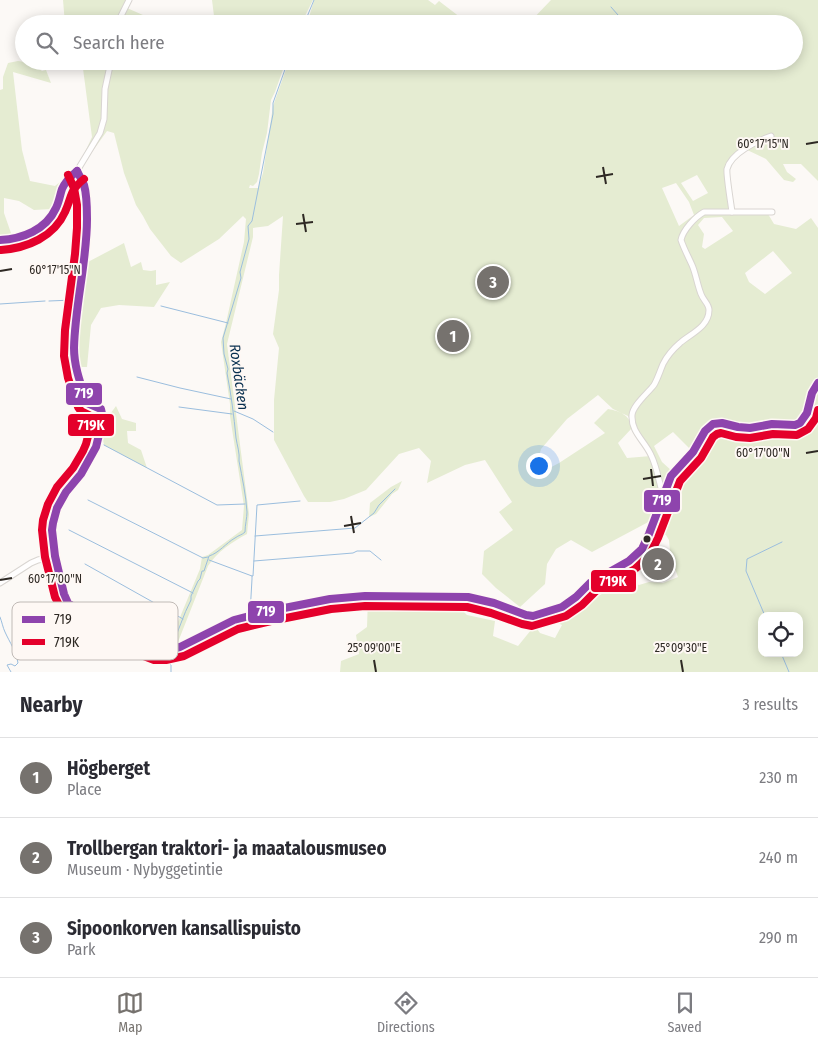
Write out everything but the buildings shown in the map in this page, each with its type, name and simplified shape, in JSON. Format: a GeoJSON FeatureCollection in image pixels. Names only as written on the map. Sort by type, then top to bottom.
{"type":"FeatureCollection","features":[{"type":"Feature","properties":{"kind":"street"},"geometry":{"type":"LineString","coordinates":[[122,15],[129,0]]}},
{"type":"Feature","properties":{"kind":"street"},"geometry":{"type":"LineString","coordinates":[[0,240],[12,239],[30,232],[47,222],[53,214],[67,181],[77,171],[100,133],[109,70]]}},
{"type":"Feature","properties":{"kind":"street"},"geometry":{"type":"LineString","coordinates":[[732,212],[727,169],[734,156],[771,136]]}},
{"type":"Feature","properties":{"kind":"street"},"geometry":{"type":"LineString","coordinates":[[68,602],[55,556],[52,530],[54,516],[66,492],[84,470],[92,456],[96,447],[103,414],[101,409],[87,402],[77,374],[75,359],[76,320],[87,228],[84,184],[77,171]]}},
{"type":"Feature","properties":{"kind":"street"},"geometry":{"type":"LineString","coordinates":[[663,495],[652,456],[633,428],[632,414],[636,405],[657,380],[662,365],[670,354],[680,343],[703,326],[708,316],[708,305],[702,296],[698,281],[681,240],[682,236],[697,217],[704,212],[772,212]]}},
{"type":"Feature","properties":{"kind":"street"},"geometry":{"type":"LineString","coordinates":[[178,647],[223,625],[242,618],[311,602],[339,598],[365,596],[468,598],[494,603],[533,616],[562,607],[576,597],[590,583],[629,561],[642,549],[671,476],[693,452],[705,431],[713,424],[722,422],[738,427],[750,428],[772,424],[791,425],[800,423],[807,413],[812,393],[818,383]]}},
{"type":"Feature","properties":{"kind":"street"},"geometry":{"type":"LineString","coordinates":[[2,581],[31,563],[55,556]]}},
{"type":"Feature","properties":{"kind":"green space"},"geometry":{"type":"Polygon","coordinates":[[[63,0],[129,0],[127,8],[143,15],[64,15],[63,0]]]}},
{"type":"Feature","properties":{"kind":"green space"},"geometry":{"type":"Polygon","coordinates":[[[212,0],[313,0],[306,15],[214,15],[212,0]]]}},
{"type":"Feature","properties":{"kind":"green space"},"geometry":{"type":"Polygon","coordinates":[[[314,0],[428,0],[435,5],[439,1],[457,15],[310,15],[314,0]]]}},
{"type":"Feature","properties":{"kind":"green space"},"geometry":{"type":"Polygon","coordinates":[[[551,0],[818,0],[818,181],[801,164],[783,164],[787,172],[796,179],[793,182],[784,180],[766,159],[743,148],[732,155],[724,169],[729,214],[768,214],[774,224],[796,229],[811,218],[818,228],[818,378],[810,392],[803,414],[796,422],[790,423],[773,421],[749,425],[726,420],[713,421],[704,429],[691,450],[673,432],[654,446],[662,462],[672,471],[662,490],[652,456],[628,416],[621,413],[627,417],[632,428],[618,443],[627,458],[651,456],[662,492],[654,519],[592,552],[571,540],[556,549],[547,564],[545,584],[520,607],[482,574],[484,551],[513,530],[499,512],[512,502],[485,460],[465,465],[427,483],[431,461],[419,448],[399,454],[366,490],[344,499],[330,502],[308,502],[304,496],[274,440],[274,400],[279,348],[273,334],[279,290],[283,216],[268,226],[253,228],[253,237],[227,344],[249,514],[247,534],[225,548],[208,566],[178,642],[178,622],[200,569],[202,557],[208,555],[242,530],[244,506],[221,342],[244,242],[246,219],[243,216],[219,239],[181,263],[171,256],[150,229],[136,205],[124,173],[114,133],[107,131],[82,166],[79,165],[92,137],[83,70],[283,70],[271,100],[267,133],[257,182],[253,186],[250,185],[249,188],[258,188],[263,173],[273,106],[286,70],[803,70],[803,15],[537,15],[551,0]],[[697,175],[681,183],[693,201],[708,193],[697,175]],[[676,183],[662,188],[679,226],[694,215],[689,202],[676,183]],[[722,217],[704,218],[698,225],[704,234],[702,247],[705,249],[733,231],[722,217]],[[773,251],[745,273],[749,282],[765,294],[792,273],[773,251]],[[598,395],[567,419],[541,449],[537,464],[540,473],[605,433],[594,423],[608,409],[617,411],[598,395]]]}},
{"type":"Feature","properties":{"kind":"green space"},"geometry":{"type":"Polygon","coordinates":[[[15,62],[15,70],[46,70],[51,83],[13,72],[22,150],[30,181],[55,186],[60,182],[61,186],[52,209],[34,210],[19,201],[4,198],[4,213],[12,236],[0,236],[0,90],[3,89],[3,77],[8,63],[15,62]]]}},
{"type":"Feature","properties":{"kind":"green space"},"geometry":{"type":"Polygon","coordinates":[[[58,211],[64,213],[46,233],[22,241],[23,250],[6,254],[0,249],[0,241],[18,239],[54,216],[58,211]]]}},
{"type":"Feature","properties":{"kind":"green space"},"geometry":{"type":"Polygon","coordinates":[[[124,243],[131,267],[141,262],[143,270],[156,270],[156,285],[170,282],[154,307],[119,305],[101,308],[91,325],[87,367],[80,367],[77,331],[86,263],[124,243]]]}},
{"type":"Feature","properties":{"kind":"green space"},"geometry":{"type":"Polygon","coordinates":[[[818,387],[818,672],[340,672],[341,661],[359,654],[356,635],[367,627],[368,598],[452,600],[467,615],[495,621],[493,636],[518,646],[531,630],[528,627],[534,619],[537,620],[535,626],[540,633],[555,638],[562,625],[547,618],[546,615],[562,610],[570,605],[595,582],[613,573],[639,585],[649,582],[663,583],[678,577],[675,561],[670,551],[669,540],[666,535],[654,529],[673,477],[695,454],[707,433],[714,427],[722,425],[750,430],[772,426],[791,428],[801,425],[809,414],[818,387]]]}},
{"type":"Feature","properties":{"kind":"green space"},"geometry":{"type":"Polygon","coordinates":[[[116,406],[122,419],[136,423],[136,431],[127,431],[128,443],[141,450],[147,468],[104,445],[104,424],[116,406]]]}},
{"type":"Feature","properties":{"kind":"green space"},"geometry":{"type":"Polygon","coordinates":[[[402,481],[398,490],[392,494],[376,514],[369,517],[370,503],[402,481]]]}},
{"type":"Feature","properties":{"kind":"green space"},"geometry":{"type":"Polygon","coordinates":[[[643,552],[661,564],[660,568],[657,564],[655,566],[659,569],[647,573],[643,568],[636,567],[628,573],[621,572],[621,568],[643,552]]]}},
{"type":"Feature","properties":{"kind":"waterway","name":"Roxbäcken"},"geometry":{"type":"LineString","coordinates":[[308,15],[314,0]]}},
{"type":"Feature","properties":{"kind":"waterway"},"geometry":{"type":"LineString","coordinates":[[611,7],[618,15]]}},
{"type":"Feature","properties":{"kind":"waterway","name":"Roxbäcken"},"geometry":{"type":"LineString","coordinates":[[178,630],[209,556],[245,532],[247,514],[244,486],[223,338],[241,278],[240,272],[249,239],[248,226],[252,221],[273,114],[273,103],[285,70]]}},
{"type":"Feature","properties":{"kind":"waterway"},"geometry":{"type":"LineString","coordinates":[[49,301],[73,300]]}},
{"type":"Feature","properties":{"kind":"waterway"},"geometry":{"type":"LineString","coordinates":[[0,304],[45,301]]}},
{"type":"Feature","properties":{"kind":"waterway"},"geometry":{"type":"LineString","coordinates":[[161,306],[228,323]]}},
{"type":"Feature","properties":{"kind":"waterway"},"geometry":{"type":"LineString","coordinates":[[137,377],[231,399]]}},
{"type":"Feature","properties":{"kind":"waterway"},"geometry":{"type":"LineString","coordinates":[[179,407],[232,414]]}},
{"type":"Feature","properties":{"kind":"waterway"},"geometry":{"type":"LineString","coordinates":[[234,411],[253,419],[273,432]]}},
{"type":"Feature","properties":{"kind":"waterway"},"geometry":{"type":"LineString","coordinates":[[104,445],[217,505],[245,504]]}},
{"type":"Feature","properties":{"kind":"waterway"},"geometry":{"type":"LineString","coordinates":[[255,536],[355,528],[374,513],[379,505],[395,489]]}},
{"type":"Feature","properties":{"kind":"waterway"},"geometry":{"type":"LineString","coordinates":[[88,500],[203,558],[208,557]]}},
{"type":"Feature","properties":{"kind":"waterway"},"geometry":{"type":"LineString","coordinates":[[209,560],[253,576],[257,505],[300,501]]}},
{"type":"Feature","properties":{"kind":"waterway"},"geometry":{"type":"LineString","coordinates":[[69,530],[193,593]]}},
{"type":"Feature","properties":{"kind":"waterway"},"geometry":{"type":"LineString","coordinates":[[763,612],[746,571],[747,559],[782,542]]}},
{"type":"Feature","properties":{"kind":"waterway"},"geometry":{"type":"LineString","coordinates":[[254,561],[353,553],[357,551],[370,551],[381,560]]}},
{"type":"Feature","properties":{"kind":"waterway"},"geometry":{"type":"LineString","coordinates":[[85,564],[153,602]]}},
{"type":"Feature","properties":{"kind":"waterway"},"geometry":{"type":"LineString","coordinates":[[250,614],[252,576]]}},
{"type":"Feature","properties":{"kind":"waterway"},"geometry":{"type":"LineString","coordinates":[[178,616],[183,619]]}},
{"type":"Feature","properties":{"kind":"waterway"},"geometry":{"type":"LineString","coordinates":[[0,617],[12,647]]}},
{"type":"Feature","properties":{"kind":"waterway"},"geometry":{"type":"LineString","coordinates":[[178,645],[222,623]]}},
{"type":"Feature","properties":{"kind":"waterway"},"geometry":{"type":"LineString","coordinates":[[783,657],[789,672]]}},
{"type":"Feature","properties":{"kind":"waterway"},"geometry":{"type":"LineString","coordinates":[[11,672],[7,665],[15,666],[18,663],[17,660]]}},
{"type":"Feature","properties":{"kind":"waterway","name":"Roxbäcken"},"geometry":{"type":"LineString","coordinates":[[169,660],[171,672]]}},
{"type":"Feature","properties":{"kind":"transit line","name":"719"},"geometry":{"type":"LineString","coordinates":[[68,602],[55,556],[53,523],[57,508],[66,492],[81,474],[96,447],[103,418],[101,409],[87,403],[78,376],[74,355],[76,315],[85,251],[87,219],[85,189],[77,171]]}},
{"type":"Feature","properties":{"kind":"transit line","name":"719"},"geometry":{"type":"LineString","coordinates":[[0,240],[17,238],[40,228],[52,216],[63,186],[77,171]]}},
{"type":"Feature","properties":{"kind":"transit line","name":"719K"},"geometry":{"type":"LineString","coordinates":[[58,602],[45,557],[42,530],[43,520],[48,504],[57,487],[73,468],[83,451],[93,417],[81,411],[78,407],[68,378],[64,356],[65,330],[77,228],[77,205],[74,188],[68,175]]}},
{"type":"Feature","properties":{"kind":"transit line","name":"719K"},"geometry":{"type":"LineString","coordinates":[[1,250],[30,244],[47,234],[60,221],[73,191],[84,179]]}},
{"type":"Feature","properties":{"kind":"transit line","name":"719"},"geometry":{"type":"LineString","coordinates":[[178,647],[234,620],[330,599],[365,596],[468,597],[494,603],[533,616],[562,607],[576,597],[590,583],[629,561],[642,549],[671,476],[693,452],[705,431],[713,424],[722,423],[750,428],[772,424],[795,425],[800,423],[807,413],[812,393],[818,383]]}},
{"type":"Feature","properties":{"kind":"transit line","name":"719K"},"geometry":{"type":"LineString","coordinates":[[178,657],[238,629],[331,609],[365,606],[467,607],[532,626],[566,616],[582,605],[596,591],[635,569],[649,556],[680,481],[701,458],[713,437],[721,433],[750,438],[773,434],[797,435],[808,429],[816,418],[818,410]]}},
{"type":"Feature","properties":{"kind":"transit line","name":"719K"},"geometry":{"type":"LineString","coordinates":[[154,660],[166,660]]}},
{"type":"Feature","properties":{"kind":"place","name":"Sipoonkorven kansallispuisto"},"geometry":{"type":"Point","coordinates":[493,282]}},
{"type":"Feature","properties":{"kind":"place","name":"Högberget"},"geometry":{"type":"Point","coordinates":[453,336]}},
{"type":"Feature","properties":{"kind":"place","name":"Trollbergan traktori- ja maatalousmuseo"},"geometry":{"type":"Point","coordinates":[658,564]}}]}
